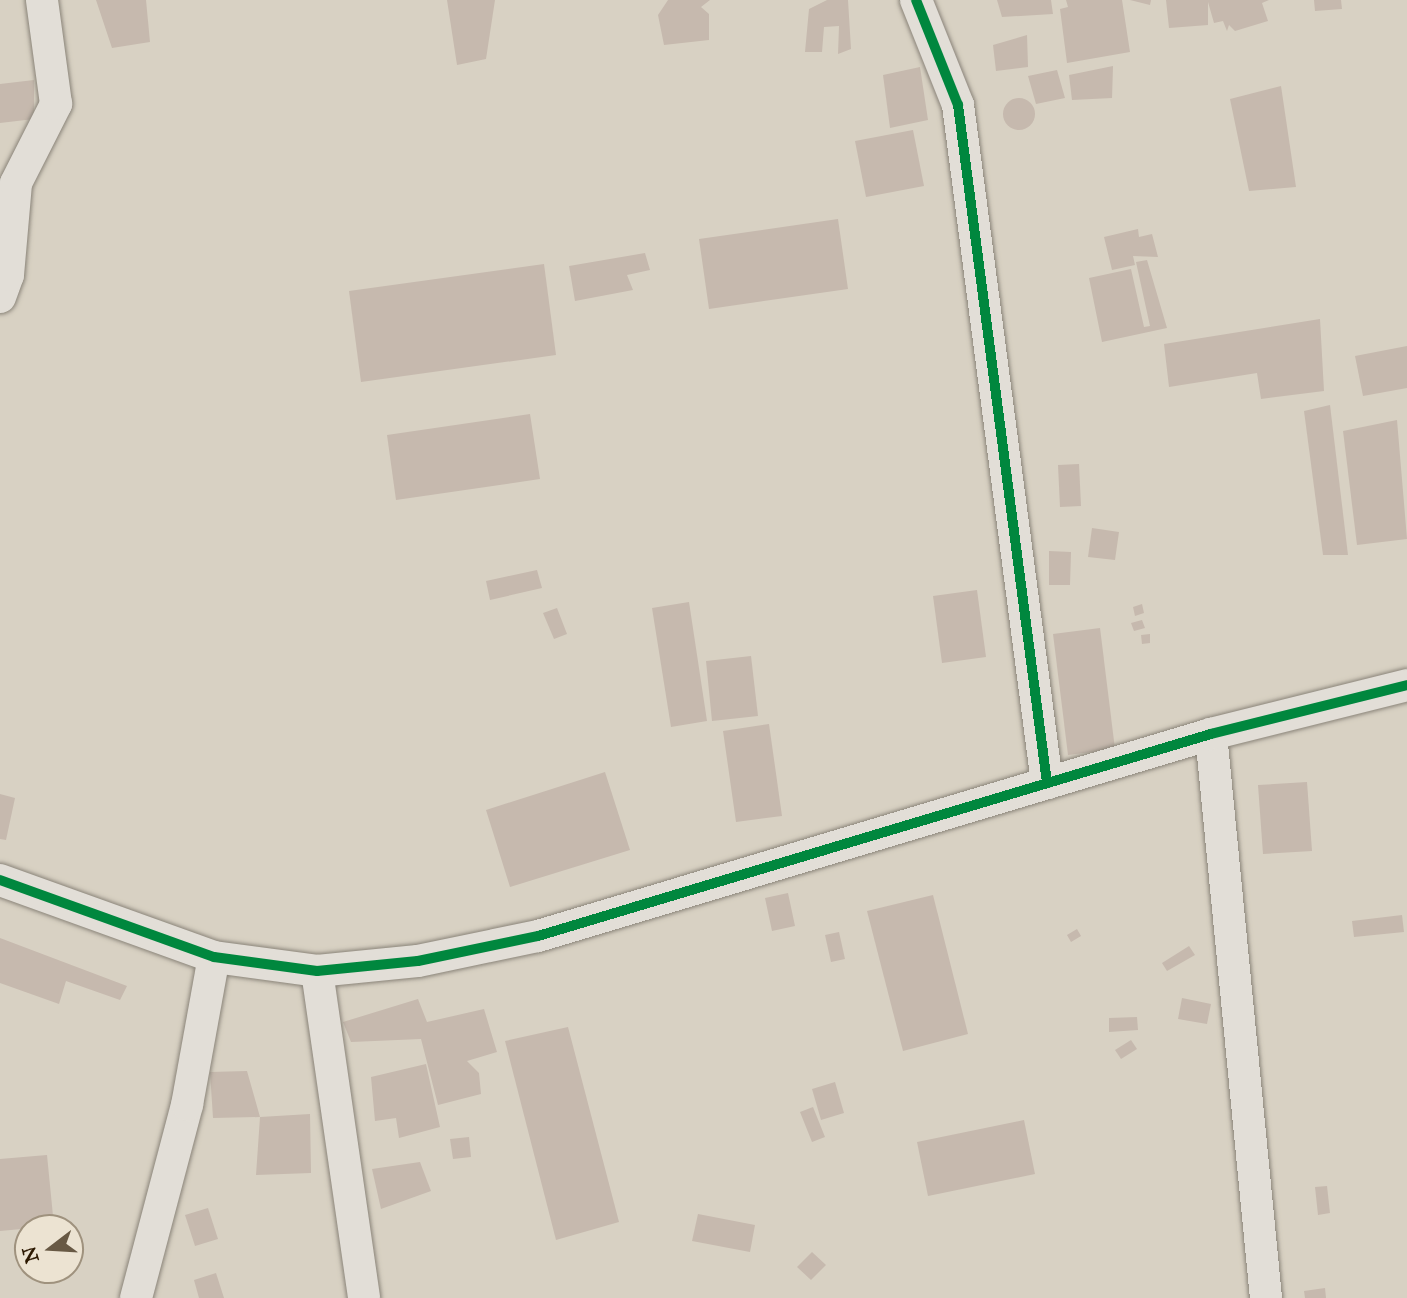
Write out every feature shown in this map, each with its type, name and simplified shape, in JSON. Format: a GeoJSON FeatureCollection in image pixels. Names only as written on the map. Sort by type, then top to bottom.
{"type":"FeatureCollection","features":[{"type":"Feature","properties":{"kind":"street"},"geometry":{"type":"LineString","coordinates":[[0,297],[8,275],[16,183],[56,104],[42,0]]}},
{"type":"Feature","properties":{"kind":"street"},"geometry":{"type":"LineString","coordinates":[[916,0],[958,105],[1047,783]]}},
{"type":"Feature","properties":{"kind":"street"},"geometry":{"type":"LineString","coordinates":[[0,880],[214,957],[317,971],[418,961],[538,936],[1211,734],[1407,685]]}},
{"type":"Feature","properties":{"kind":"street"},"geometry":{"type":"LineString","coordinates":[[1211,734],[1266,1298]]}},
{"type":"Feature","properties":{"kind":"street"},"geometry":{"type":"LineString","coordinates":[[136,1298],[187,1105],[214,957]]}},
{"type":"Feature","properties":{"kind":"street"},"geometry":{"type":"LineString","coordinates":[[317,971],[364,1298]]}},
{"type":"Feature","properties":{"kind":"building"},"geometry":{"type":"Polygon","coordinates":[[[96,0],[146,0],[150,42],[112,48],[96,0]]]}},
{"type":"Feature","properties":{"kind":"building"},"geometry":{"type":"Polygon","coordinates":[[[447,0],[495,0],[486,59],[457,65],[447,0]]]}},
{"type":"Feature","properties":{"kind":"building"},"geometry":{"type":"Polygon","coordinates":[[[668,0],[710,0],[701,7],[709,14],[709,40],[664,45],[658,15],[668,0]]]}},
{"type":"Feature","properties":{"kind":"building"},"geometry":{"type":"Polygon","coordinates":[[[827,0],[848,0],[851,49],[838,54],[839,26],[824,27],[822,52],[805,52],[809,9],[827,0]]]}},
{"type":"Feature","properties":{"kind":"building"},"geometry":{"type":"Polygon","coordinates":[[[997,0],[1051,0],[1053,14],[1002,17],[997,0]]]}},
{"type":"Feature","properties":{"kind":"building"},"geometry":{"type":"Polygon","coordinates":[[[1066,0],[1122,0],[1130,52],[1067,63],[1060,9],[1068,7],[1066,0]]]}},
{"type":"Feature","properties":{"kind":"building"},"geometry":{"type":"Polygon","coordinates":[[[1130,0],[1151,0],[1150,5],[1130,0]]]}},
{"type":"Feature","properties":{"kind":"building"},"geometry":{"type":"Polygon","coordinates":[[[1166,0],[1269,0],[1262,3],[1268,21],[1235,31],[1229,25],[1227,31],[1223,21],[1214,23],[1208,2],[1208,25],[1169,28],[1166,0]]]}},
{"type":"Feature","properties":{"kind":"building"},"geometry":{"type":"Polygon","coordinates":[[[1314,0],[1341,0],[1342,9],[1315,11],[1314,0]]]}},
{"type":"Feature","properties":{"kind":"building"},"geometry":{"type":"Polygon","coordinates":[[[1027,35],[1028,67],[996,71],[993,45],[1027,35]]]}},
{"type":"Feature","properties":{"kind":"building"},"geometry":{"type":"Polygon","coordinates":[[[1113,66],[1112,98],[1072,100],[1069,75],[1113,66]]]}},
{"type":"Feature","properties":{"kind":"building"},"geometry":{"type":"Polygon","coordinates":[[[920,67],[928,120],[890,128],[883,75],[920,67]]]}},
{"type":"Feature","properties":{"kind":"building"},"geometry":{"type":"Polygon","coordinates":[[[1057,70],[1065,98],[1036,104],[1028,76],[1057,70]]]}},
{"type":"Feature","properties":{"kind":"building"},"geometry":{"type":"Polygon","coordinates":[[[34,80],[34,119],[0,123],[0,84],[34,80]]]}},
{"type":"Feature","properties":{"kind":"building"},"geometry":{"type":"Polygon","coordinates":[[[1281,86],[1296,187],[1249,191],[1230,99],[1281,86]]]}},
{"type":"Feature","properties":{"kind":"building"},"geometry":{"type":"Polygon","coordinates":[[[1019,98],[1030,103],[1035,114],[1030,125],[1019,130],[1008,125],[1003,114],[1008,103],[1019,98]]]}},
{"type":"Feature","properties":{"kind":"building"},"geometry":{"type":"Polygon","coordinates":[[[913,130],[924,186],[866,197],[855,141],[913,130]]]}},
{"type":"Feature","properties":{"kind":"building"},"geometry":{"type":"Polygon","coordinates":[[[838,219],[848,289],[709,309],[699,239],[838,219]]]}},
{"type":"Feature","properties":{"kind":"building"},"geometry":{"type":"Polygon","coordinates":[[[1138,229],[1139,237],[1152,234],[1158,257],[1133,256],[1135,265],[1112,270],[1104,237],[1138,229]]]}},
{"type":"Feature","properties":{"kind":"building"},"geometry":{"type":"Polygon","coordinates":[[[645,253],[650,270],[627,275],[633,290],[575,301],[569,266],[645,253]]]}},
{"type":"Feature","properties":{"kind":"building"},"geometry":{"type":"Polygon","coordinates":[[[1147,260],[1167,328],[1102,342],[1089,278],[1131,269],[1144,327],[1150,326],[1136,262],[1147,260]]]}},
{"type":"Feature","properties":{"kind":"building"},"geometry":{"type":"Polygon","coordinates":[[[544,264],[556,355],[361,382],[349,291],[544,264]]]}},
{"type":"Feature","properties":{"kind":"building"},"geometry":{"type":"Polygon","coordinates":[[[1320,319],[1324,391],[1261,399],[1257,373],[1169,387],[1164,344],[1320,319]]]}},
{"type":"Feature","properties":{"kind":"building"},"geometry":{"type":"Polygon","coordinates":[[[1407,346],[1407,388],[1363,396],[1355,356],[1407,346]]]}},
{"type":"Feature","properties":{"kind":"building"},"geometry":{"type":"Polygon","coordinates":[[[1330,405],[1348,555],[1323,555],[1304,411],[1330,405]]]}},
{"type":"Feature","properties":{"kind":"building"},"geometry":{"type":"Polygon","coordinates":[[[530,414],[540,479],[396,500],[387,435],[530,414]]]}},
{"type":"Feature","properties":{"kind":"building"},"geometry":{"type":"Polygon","coordinates":[[[1397,420],[1407,539],[1357,545],[1343,431],[1397,420]]]}},
{"type":"Feature","properties":{"kind":"building"},"geometry":{"type":"Polygon","coordinates":[[[1079,464],[1081,506],[1060,507],[1058,465],[1079,464]]]}},
{"type":"Feature","properties":{"kind":"building"},"geometry":{"type":"Polygon","coordinates":[[[1092,528],[1119,532],[1115,560],[1088,557],[1092,528]]]}},
{"type":"Feature","properties":{"kind":"building"},"geometry":{"type":"Polygon","coordinates":[[[1049,551],[1071,552],[1070,585],[1049,585],[1049,551]]]}},
{"type":"Feature","properties":{"kind":"building"},"geometry":{"type":"Polygon","coordinates":[[[537,570],[542,588],[490,600],[486,581],[537,570]]]}},
{"type":"Feature","properties":{"kind":"building"},"geometry":{"type":"Polygon","coordinates":[[[977,590],[986,657],[942,663],[933,596],[977,590]]]}},
{"type":"Feature","properties":{"kind":"building"},"geometry":{"type":"Polygon","coordinates":[[[689,602],[707,721],[671,727],[652,608],[689,602]]]}},
{"type":"Feature","properties":{"kind":"building"},"geometry":{"type":"Polygon","coordinates":[[[1142,604],[1144,613],[1135,616],[1133,607],[1142,604]]]}},
{"type":"Feature","properties":{"kind":"building"},"geometry":{"type":"Polygon","coordinates":[[[557,608],[567,634],[554,639],[543,613],[557,608]]]}},
{"type":"Feature","properties":{"kind":"building"},"geometry":{"type":"Polygon","coordinates":[[[1142,620],[1145,628],[1134,631],[1131,623],[1142,620]]]}},
{"type":"Feature","properties":{"kind":"building"},"geometry":{"type":"Polygon","coordinates":[[[1100,628],[1115,749],[1068,755],[1053,634],[1100,628]]]}},
{"type":"Feature","properties":{"kind":"building"},"geometry":{"type":"Polygon","coordinates":[[[1150,634],[1150,643],[1142,644],[1141,635],[1150,634]]]}},
{"type":"Feature","properties":{"kind":"building"},"geometry":{"type":"Polygon","coordinates":[[[751,656],[758,716],[712,721],[706,661],[751,656]]]}},
{"type":"Feature","properties":{"kind":"building"},"geometry":{"type":"Polygon","coordinates":[[[769,724],[782,816],[736,822],[723,731],[769,724]]]}},
{"type":"Feature","properties":{"kind":"building"},"geometry":{"type":"Polygon","coordinates":[[[605,772],[630,850],[510,887],[486,810],[605,772]]]}},
{"type":"Feature","properties":{"kind":"building"},"geometry":{"type":"Polygon","coordinates":[[[1307,782],[1312,851],[1263,854],[1258,785],[1307,782]]]}},
{"type":"Feature","properties":{"kind":"building"},"geometry":{"type":"Polygon","coordinates":[[[0,794],[15,798],[6,840],[0,839],[0,794]]]}},
{"type":"Feature","properties":{"kind":"building"},"geometry":{"type":"Polygon","coordinates":[[[788,893],[795,926],[772,931],[765,898],[788,893]]]}},
{"type":"Feature","properties":{"kind":"building"},"geometry":{"type":"Polygon","coordinates":[[[933,895],[968,1034],[903,1051],[867,911],[933,895]]]}},
{"type":"Feature","properties":{"kind":"building"},"geometry":{"type":"Polygon","coordinates":[[[1402,915],[1404,932],[1354,937],[1352,921],[1402,915]]]}},
{"type":"Feature","properties":{"kind":"building"},"geometry":{"type":"Polygon","coordinates":[[[1077,929],[1081,936],[1071,942],[1067,935],[1077,929]]]}},
{"type":"Feature","properties":{"kind":"building"},"geometry":{"type":"Polygon","coordinates":[[[839,932],[845,959],[831,962],[825,935],[839,932]]]}},
{"type":"Feature","properties":{"kind":"building"},"geometry":{"type":"Polygon","coordinates":[[[0,938],[127,986],[120,1000],[66,981],[59,1004],[0,983],[0,938]]]}},
{"type":"Feature","properties":{"kind":"building"},"geometry":{"type":"Polygon","coordinates":[[[1189,946],[1195,955],[1167,971],[1162,963],[1189,946]]]}},
{"type":"Feature","properties":{"kind":"building"},"geometry":{"type":"Polygon","coordinates":[[[1182,998],[1211,1004],[1207,1024],[1178,1019],[1182,998]]]}},
{"type":"Feature","properties":{"kind":"building"},"geometry":{"type":"Polygon","coordinates":[[[418,999],[427,1022],[484,1009],[497,1052],[467,1061],[479,1073],[481,1094],[438,1105],[421,1039],[351,1042],[343,1022],[418,999]]]}},
{"type":"Feature","properties":{"kind":"building"},"geometry":{"type":"Polygon","coordinates":[[[1137,1017],[1138,1030],[1109,1032],[1109,1018],[1137,1017]]]}},
{"type":"Feature","properties":{"kind":"building"},"geometry":{"type":"Polygon","coordinates":[[[568,1027],[619,1222],[556,1240],[505,1041],[568,1027]]]}},
{"type":"Feature","properties":{"kind":"building"},"geometry":{"type":"Polygon","coordinates":[[[1131,1040],[1137,1049],[1121,1059],[1115,1050],[1131,1040]]]}},
{"type":"Feature","properties":{"kind":"building"},"geometry":{"type":"Polygon","coordinates":[[[426,1064],[440,1127],[399,1138],[396,1118],[375,1121],[371,1077],[426,1064]]]}},
{"type":"Feature","properties":{"kind":"building"},"geometry":{"type":"Polygon","coordinates":[[[247,1071],[260,1117],[213,1118],[210,1072],[247,1071]]]}},
{"type":"Feature","properties":{"kind":"building"},"geometry":{"type":"Polygon","coordinates":[[[835,1082],[844,1113],[821,1120],[812,1089],[835,1082]]]}},
{"type":"Feature","properties":{"kind":"building"},"geometry":{"type":"Polygon","coordinates":[[[813,1107],[825,1137],[812,1142],[800,1112],[813,1107]]]}},
{"type":"Feature","properties":{"kind":"building"},"geometry":{"type":"Polygon","coordinates":[[[310,1114],[311,1173],[256,1175],[260,1117],[310,1114]]]}},
{"type":"Feature","properties":{"kind":"building"},"geometry":{"type":"Polygon","coordinates":[[[1024,1120],[1035,1174],[928,1196],[917,1142],[1024,1120]]]}},
{"type":"Feature","properties":{"kind":"building"},"geometry":{"type":"Polygon","coordinates":[[[469,1137],[471,1157],[453,1159],[450,1139],[469,1137]]]}},
{"type":"Feature","properties":{"kind":"building"},"geometry":{"type":"Polygon","coordinates":[[[47,1155],[53,1214],[14,1214],[14,1230],[0,1231],[0,1159],[47,1155]]]}},
{"type":"Feature","properties":{"kind":"building"},"geometry":{"type":"Polygon","coordinates":[[[420,1162],[431,1191],[381,1209],[372,1169],[420,1162]]]}},
{"type":"Feature","properties":{"kind":"building"},"geometry":{"type":"Polygon","coordinates":[[[1327,1186],[1330,1213],[1318,1215],[1315,1187],[1327,1186]]]}},
{"type":"Feature","properties":{"kind":"building"},"geometry":{"type":"Polygon","coordinates":[[[208,1208],[218,1239],[195,1246],[185,1215],[208,1208]]]}},
{"type":"Feature","properties":{"kind":"building"},"geometry":{"type":"Polygon","coordinates":[[[698,1214],[755,1225],[750,1252],[692,1241],[698,1214]]]}},
{"type":"Feature","properties":{"kind":"building"},"geometry":{"type":"Polygon","coordinates":[[[812,1252],[826,1265],[811,1280],[797,1267],[812,1252]]]}},
{"type":"Feature","properties":{"kind":"building"},"geometry":{"type":"Polygon","coordinates":[[[216,1273],[224,1298],[199,1298],[194,1280],[216,1273]]]}},
{"type":"Feature","properties":{"kind":"building"},"geometry":{"type":"Polygon","coordinates":[[[1325,1288],[1326,1298],[1305,1298],[1304,1291],[1325,1288]]]}},
{"type":"Feature","properties":{"kind":"cycle path"},"geometry":{"type":"LineString","coordinates":[[916,0],[958,105],[1047,783]]}},
{"type":"Feature","properties":{"kind":"cycle path"},"geometry":{"type":"LineString","coordinates":[[0,880],[214,957],[317,971],[418,961],[538,936],[1211,734],[1407,685]]}}]}
